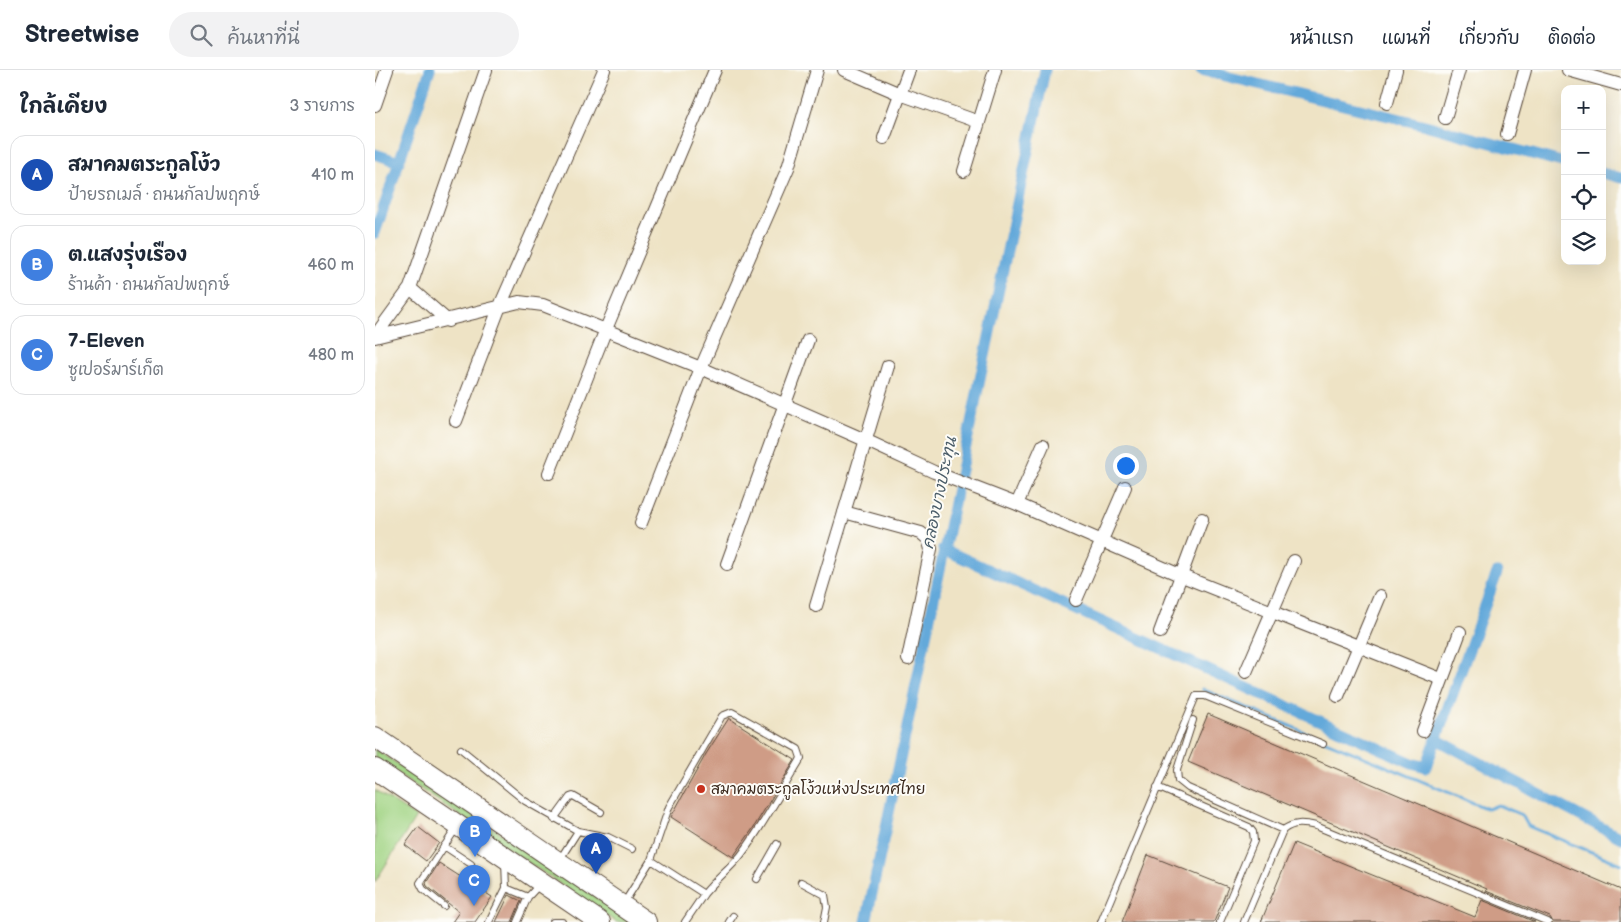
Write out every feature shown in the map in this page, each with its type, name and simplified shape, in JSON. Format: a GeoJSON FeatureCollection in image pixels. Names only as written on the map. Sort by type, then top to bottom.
{"type":"FeatureCollection","features":[{"type":"Feature","properties":{"kind":"main road"},"geometry":{"type":"LineString","coordinates":[[375,737],[647,922]]}},
{"type":"Feature","properties":{"kind":"main road"},"geometry":{"type":"LineString","coordinates":[[375,769],[542,882],[582,913],[600,922]]}},
{"type":"Feature","properties":{"kind":"street"},"geometry":{"type":"LineString","coordinates":[[375,105],[387,70]]}},
{"type":"Feature","properties":{"kind":"street"},"geometry":{"type":"LineString","coordinates":[[375,337],[410,288],[486,70]]}},
{"type":"Feature","properties":{"kind":"street"},"geometry":{"type":"LineString","coordinates":[[456,421],[500,306],[604,70]]}},
{"type":"Feature","properties":{"kind":"street"},"geometry":{"type":"LineString","coordinates":[[549,473],[606,329],[715,70]]}},
{"type":"Feature","properties":{"kind":"street"},"geometry":{"type":"LineString","coordinates":[[641,523],[701,368],[787,168],[817,70]]}},
{"type":"Feature","properties":{"kind":"street"},"geometry":{"type":"LineString","coordinates":[[844,70],[900,94],[979,122]]}},
{"type":"Feature","properties":{"kind":"street"},"geometry":{"type":"LineString","coordinates":[[884,138],[909,70]]}},
{"type":"Feature","properties":{"kind":"street"},"geometry":{"type":"LineString","coordinates":[[964,171],[995,70]]}},
{"type":"Feature","properties":{"kind":"street"},"geometry":{"type":"LineString","coordinates":[[1387,103],[1396,70]]}},
{"type":"Feature","properties":{"kind":"street"},"geometry":{"type":"LineString","coordinates":[[1445,118],[1459,70]]}},
{"type":"Feature","properties":{"kind":"street"},"geometry":{"type":"LineString","coordinates":[[1507,134],[1525,70]]}},
{"type":"Feature","properties":{"kind":"street"},"geometry":{"type":"LineString","coordinates":[[1568,70],[1587,83],[1621,85]]}},
{"type":"Feature","properties":{"kind":"street"},"geometry":{"type":"LineString","coordinates":[[410,288],[448,321]]}},
{"type":"Feature","properties":{"kind":"street"},"geometry":{"type":"LineString","coordinates":[[375,337],[448,321],[500,306],[530,302],[606,329],[701,368],[934,472],[1017,504],[1182,576],[1441,679]]}},
{"type":"Feature","properties":{"kind":"street"},"geometry":{"type":"LineString","coordinates":[[727,564],[808,340]]}},
{"type":"Feature","properties":{"kind":"street"},"geometry":{"type":"LineString","coordinates":[[817,606],[888,366]]}},
{"type":"Feature","properties":{"kind":"street"},"geometry":{"type":"LineString","coordinates":[[1017,504],[1043,445]]}},
{"type":"Feature","properties":{"kind":"street"},"geometry":{"type":"LineString","coordinates":[[1076,600],[1125,487]]}},
{"type":"Feature","properties":{"kind":"street"},"geometry":{"type":"LineString","coordinates":[[844,512],[921,533],[927,539],[931,549],[909,659]]}},
{"type":"Feature","properties":{"kind":"street"},"geometry":{"type":"LineString","coordinates":[[1160,632],[1202,519]]}},
{"type":"Feature","properties":{"kind":"street"},"geometry":{"type":"LineString","coordinates":[[1246,672],[1294,561]]}},
{"type":"Feature","properties":{"kind":"street"},"geometry":{"type":"LineString","coordinates":[[1338,696],[1380,596]]}},
{"type":"Feature","properties":{"kind":"street"},"geometry":{"type":"LineString","coordinates":[[1423,731],[1460,632]]}},
{"type":"Feature","properties":{"kind":"lane"},"geometry":{"type":"LineString","coordinates":[[1101,922],[1193,700],[1200,695],[1323,744]]}},
{"type":"Feature","properties":{"kind":"lane"},"geometry":{"type":"LineString","coordinates":[[622,906],[651,860],[669,807],[722,716],[732,712],[798,749],[801,758],[759,829],[733,865],[714,881],[685,922]]}},
{"type":"Feature","properties":{"kind":"lane"},"geometry":{"type":"LineString","coordinates":[[1193,720],[1177,770],[1178,780],[1188,788],[1283,830]]}},
{"type":"Feature","properties":{"kind":"lane"},"geometry":{"type":"LineString","coordinates":[[461,750],[525,801],[554,819],[578,831],[609,837],[632,849]]}},
{"type":"Feature","properties":{"kind":"lane"},"geometry":{"type":"LineString","coordinates":[[1157,787],[1249,827],[1253,832],[1253,841],[1220,922]]}},
{"type":"Feature","properties":{"kind":"lane"},"geometry":{"type":"LineString","coordinates":[[554,819],[570,797],[573,796],[601,812]]}},
{"type":"Feature","properties":{"kind":"lane"},"geometry":{"type":"LineString","coordinates":[[1244,922],[1283,830],[1291,824],[1304,823],[1317,826],[1548,922]]}},
{"type":"Feature","properties":{"kind":"lane"},"geometry":{"type":"LineString","coordinates":[[443,906],[423,890],[420,883],[458,826]]}},
{"type":"Feature","properties":{"kind":"lane"},"geometry":{"type":"LineString","coordinates":[[557,862],[578,831]]}},
{"type":"Feature","properties":{"kind":"lane"},"geometry":{"type":"LineString","coordinates":[[757,878],[777,844]]}},
{"type":"Feature","properties":{"kind":"lane"},"geometry":{"type":"LineString","coordinates":[[444,846],[471,864]]}},
{"type":"Feature","properties":{"kind":"lane"},"geometry":{"type":"LineString","coordinates":[[489,922],[506,888],[505,857]]}},
{"type":"Feature","properties":{"kind":"lane"},"geometry":{"type":"LineString","coordinates":[[651,860],[704,894]]}},
{"type":"Feature","properties":{"kind":"lane"},"geometry":{"type":"LineString","coordinates":[[517,922],[528,897],[542,882]]}},
{"type":"Feature","properties":{"kind":"lane"},"geometry":{"type":"LineString","coordinates":[[801,882],[825,895],[827,907],[824,922]]}},
{"type":"Feature","properties":{"kind":"lane"},"geometry":{"type":"LineString","coordinates":[[506,888],[528,897]]}},
{"type":"Feature","properties":{"kind":"lane"},"geometry":{"type":"LineString","coordinates":[[553,922],[562,922]]}},
{"type":"Feature","properties":{"kind":"green space"},"geometry":{"type":"Polygon","coordinates":[[[375,749],[633,922],[616,922],[375,758],[375,749]]]}},
{"type":"Feature","properties":{"kind":"green space"},"geometry":{"type":"Polygon","coordinates":[[[375,790],[416,817],[375,882],[375,790]]]}},
{"type":"Feature","properties":{"kind":"building"},"geometry":{"type":"Polygon","coordinates":[[[1208,714],[1621,890],[1621,922],[1553,922],[1550,917],[1486,891],[1487,889],[1188,762],[1208,714]]]}},
{"type":"Feature","properties":{"kind":"building","name":"สมาคมตระกูลโง้วแห่งประเทศไทย"},"geometry":{"type":"Polygon","coordinates":[[[729,718],[795,760],[733,857],[671,817],[706,754],[729,718]]]}},
{"type":"Feature","properties":{"kind":"building"},"geometry":{"type":"Polygon","coordinates":[[[418,827],[439,843],[426,861],[405,845],[418,827]]]}},
{"type":"Feature","properties":{"kind":"building"},"geometry":{"type":"Polygon","coordinates":[[[1294,843],[1475,917],[1482,900],[1535,922],[1261,922],[1294,843]]]}},
{"type":"Feature","properties":{"kind":"building"},"geometry":{"type":"Polygon","coordinates":[[[1148,855],[1228,887],[1214,922],[1122,922],[1148,855]]]}},
{"type":"Feature","properties":{"kind":"building"},"geometry":{"type":"Polygon","coordinates":[[[439,863],[492,897],[475,922],[452,922],[459,912],[427,886],[426,883],[439,863]]]}},
{"type":"Feature","properties":{"kind":"building"},"geometry":{"type":"Polygon","coordinates":[[[509,895],[521,901],[512,922],[496,922],[509,895]]]}},
{"type":"Feature","properties":{"kind":"waterway"},"geometry":{"type":"LineString","coordinates":[[375,233],[430,70]]}},
{"type":"Feature","properties":{"kind":"waterway","name":"คลองบางประทุน"},"geometry":{"type":"LineString","coordinates":[[866,922],[1045,70]]}},
{"type":"Feature","properties":{"kind":"waterway"},"geometry":{"type":"LineString","coordinates":[[1201,70],[1425,125],[1561,162]]}},
{"type":"Feature","properties":{"kind":"waterway"},"geometry":{"type":"LineString","coordinates":[[375,154],[399,162]]}},
{"type":"Feature","properties":{"kind":"waterway"},"geometry":{"type":"LineString","coordinates":[[1606,174],[1621,178]]}},
{"type":"Feature","properties":{"kind":"waterway"},"geometry":{"type":"LineString","coordinates":[[943,549],[1412,763],[1426,767],[1497,573]]}},
{"type":"Feature","properties":{"kind":"waterway"},"geometry":{"type":"LineString","coordinates":[[1202,689],[1488,809],[1498,805],[1522,815],[1528,826],[1621,864]]}},
{"type":"Feature","properties":{"kind":"waterway"},"geometry":{"type":"LineString","coordinates":[[1436,739],[1621,838]]}},
{"type":"Feature","properties":{"kind":"place","name":"สมาคมตระกูลโง้วแห่งประเทศไทย"},"geometry":{"type":"Point","coordinates":[701,789]}},
{"type":"Feature","properties":{"kind":"place","name":"ต.แสงรุ่งเรือง"},"geometry":{"type":"Point","coordinates":[475,857]}},
{"type":"Feature","properties":{"kind":"place","name":"สมาคมตระกูลโง้ว"},"geometry":{"type":"Point","coordinates":[596,874]}},
{"type":"Feature","properties":{"kind":"place","name":"7-Eleven"},"geometry":{"type":"Point","coordinates":[474,906]}}]}
